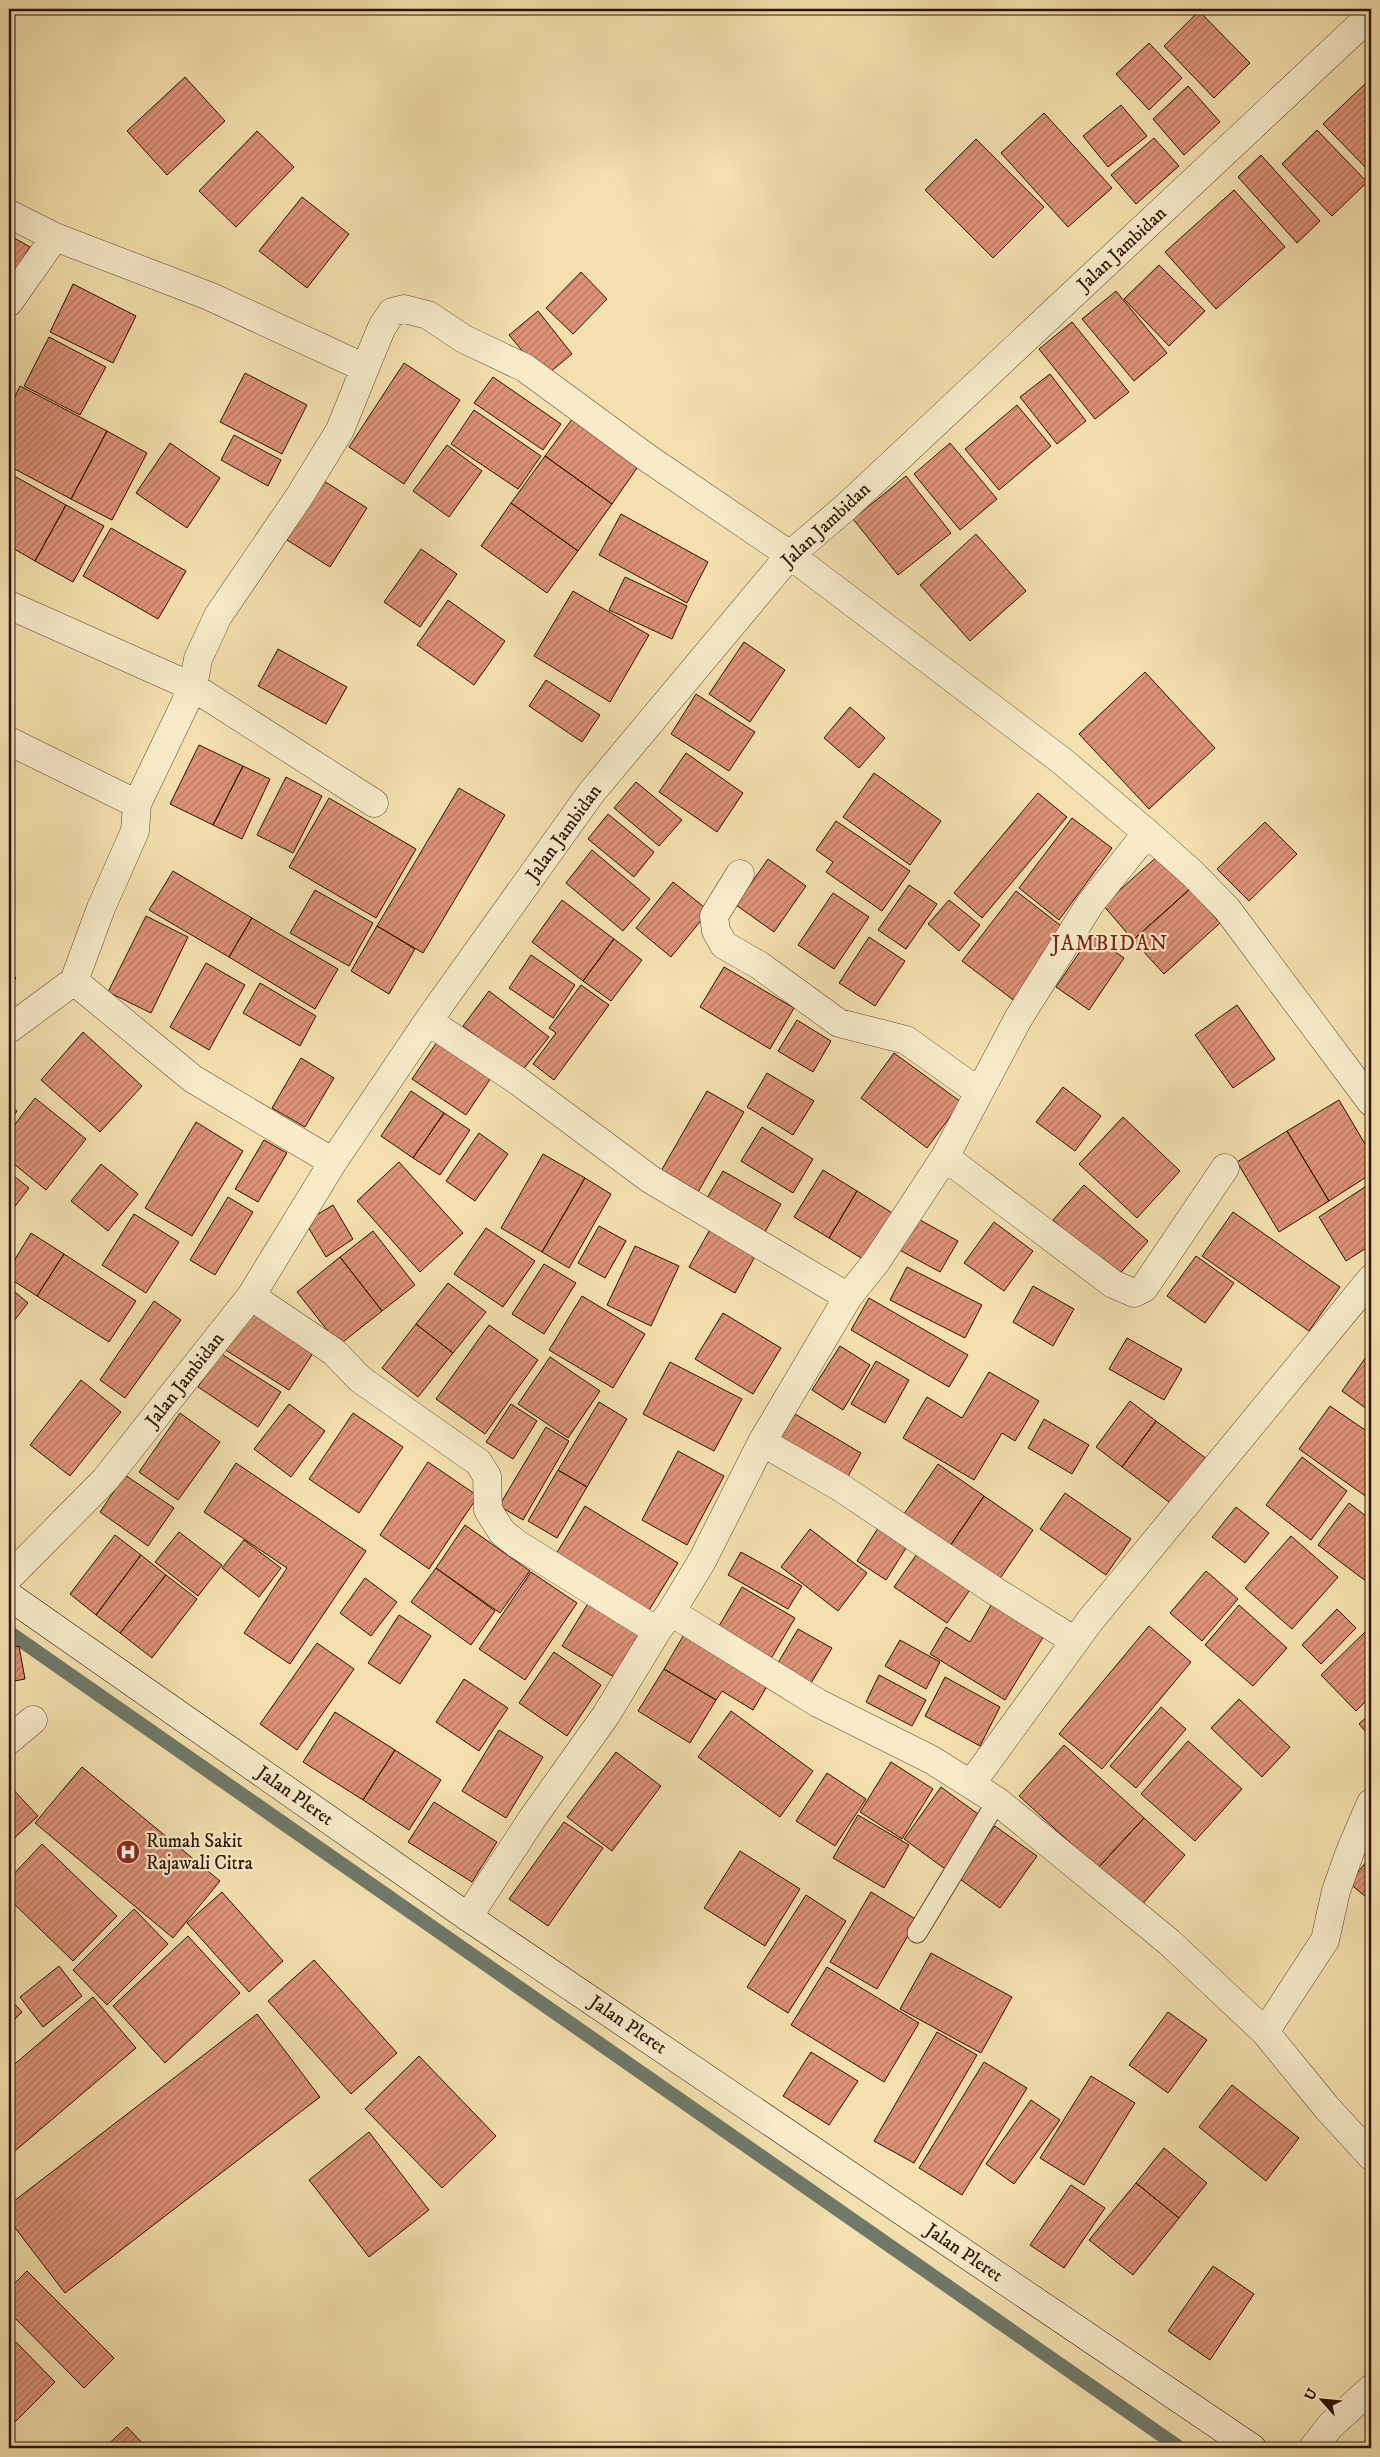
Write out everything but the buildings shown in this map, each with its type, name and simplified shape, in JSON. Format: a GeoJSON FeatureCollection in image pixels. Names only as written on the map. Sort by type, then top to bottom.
{"type":"FeatureCollection","features":[{"type":"Feature","properties":{"kind":"street","name":"Jalan Jambidan"},"geometry":{"type":"LineString","coordinates":[[9,1577],[105,1480],[251,1296],[333,1162],[428,1021],[591,793],[790,555],[846,507],[1371,15]]}},
{"type":"Feature","properties":{"kind":"street"},"geometry":{"type":"LineString","coordinates":[[9,214],[55,237],[209,296],[365,368]]}},
{"type":"Feature","properties":{"kind":"street"},"geometry":{"type":"LineString","coordinates":[[9,302],[55,237]]}},
{"type":"Feature","properties":{"kind":"street"},"geometry":{"type":"LineString","coordinates":[[9,1029],[74,981],[101,908],[136,831],[137,804],[193,687],[198,659],[218,616],[299,497],[340,430],[382,327],[392,312],[404,309],[428,315],[464,339],[525,368],[646,457],[790,555],[1062,761],[1192,873],[1227,909],[1371,1102]]}},
{"type":"Feature","properties":{"kind":"street"},"geometry":{"type":"LineString","coordinates":[[9,605],[193,687],[374,802]]}},
{"type":"Feature","properties":{"kind":"street"},"geometry":{"type":"LineString","coordinates":[[9,741],[137,804]]}},
{"type":"Feature","properties":{"kind":"street"},"geometry":{"type":"LineString","coordinates":[[468,1917],[532,1819],[606,1715],[702,1560],[762,1442],[848,1297],[876,1262],[945,1157],[1018,1019],[1090,904],[1147,833]]}},
{"type":"Feature","properties":{"kind":"street"},"geometry":{"type":"LineString","coordinates":[[740,874],[714,916],[716,931],[724,944],[759,965],[839,1023],[906,1040],[978,1092]]}},
{"type":"Feature","properties":{"kind":"street"},"geometry":{"type":"LineString","coordinates":[[74,981],[193,1079],[333,1162]]}},
{"type":"Feature","properties":{"kind":"street"},"geometry":{"type":"LineString","coordinates":[[428,1021],[518,1081],[650,1179],[848,1297]]}},
{"type":"Feature","properties":{"kind":"street"},"geometry":{"type":"LineString","coordinates":[[945,1157],[1113,1284],[1134,1293],[1144,1288],[1225,1168]]}},
{"type":"Feature","properties":{"kind":"street"},"geometry":{"type":"LineString","coordinates":[[971,1784],[1075,1641],[1371,1278]]}},
{"type":"Feature","properties":{"kind":"street"},"geometry":{"type":"LineString","coordinates":[[251,1296],[334,1352],[360,1379],[478,1462],[486,1476],[488,1510],[502,1532],[525,1549],[818,1703],[895,1740],[997,1801],[1169,1942],[1265,2032],[1327,2108],[1371,2156]]}},
{"type":"Feature","properties":{"kind":"street"},"geometry":{"type":"LineString","coordinates":[[762,1442],[840,1487],[995,1591],[1075,1641]]}},
{"type":"Feature","properties":{"kind":"street","name":"Jalan Pleret"},"geometry":{"type":"LineString","coordinates":[[9,1596],[468,1917],[1252,2448]]}},
{"type":"Feature","properties":{"kind":"street"},"geometry":{"type":"LineString","coordinates":[[9,1740],[33,1720]]}},
{"type":"Feature","properties":{"kind":"street"},"geometry":{"type":"LineString","coordinates":[[1265,2032],[1325,1940],[1336,1890],[1371,1803]]}},
{"type":"Feature","properties":{"kind":"street"},"geometry":{"type":"LineString","coordinates":[[1313,2448],[1330,2426],[1371,2389]]}},
{"type":"Feature","properties":{"kind":"lane"},"geometry":{"type":"LineString","coordinates":[[917,1933],[997,1801]]}},
{"type":"Feature","properties":{"kind":"waterway"},"geometry":{"type":"LineString","coordinates":[[13,1635],[1180,2448]]}},
{"type":"Feature","properties":{"kind":"place","name":"Rumah Sakit Rajawali Citra"},"geometry":{"type":"Point","coordinates":[128,1852]}},
{"type":"Feature","properties":{"kind":"district","name":"JAMBIDAN"},"geometry":{"type":"Point","coordinates":[1110,944]}}]}
